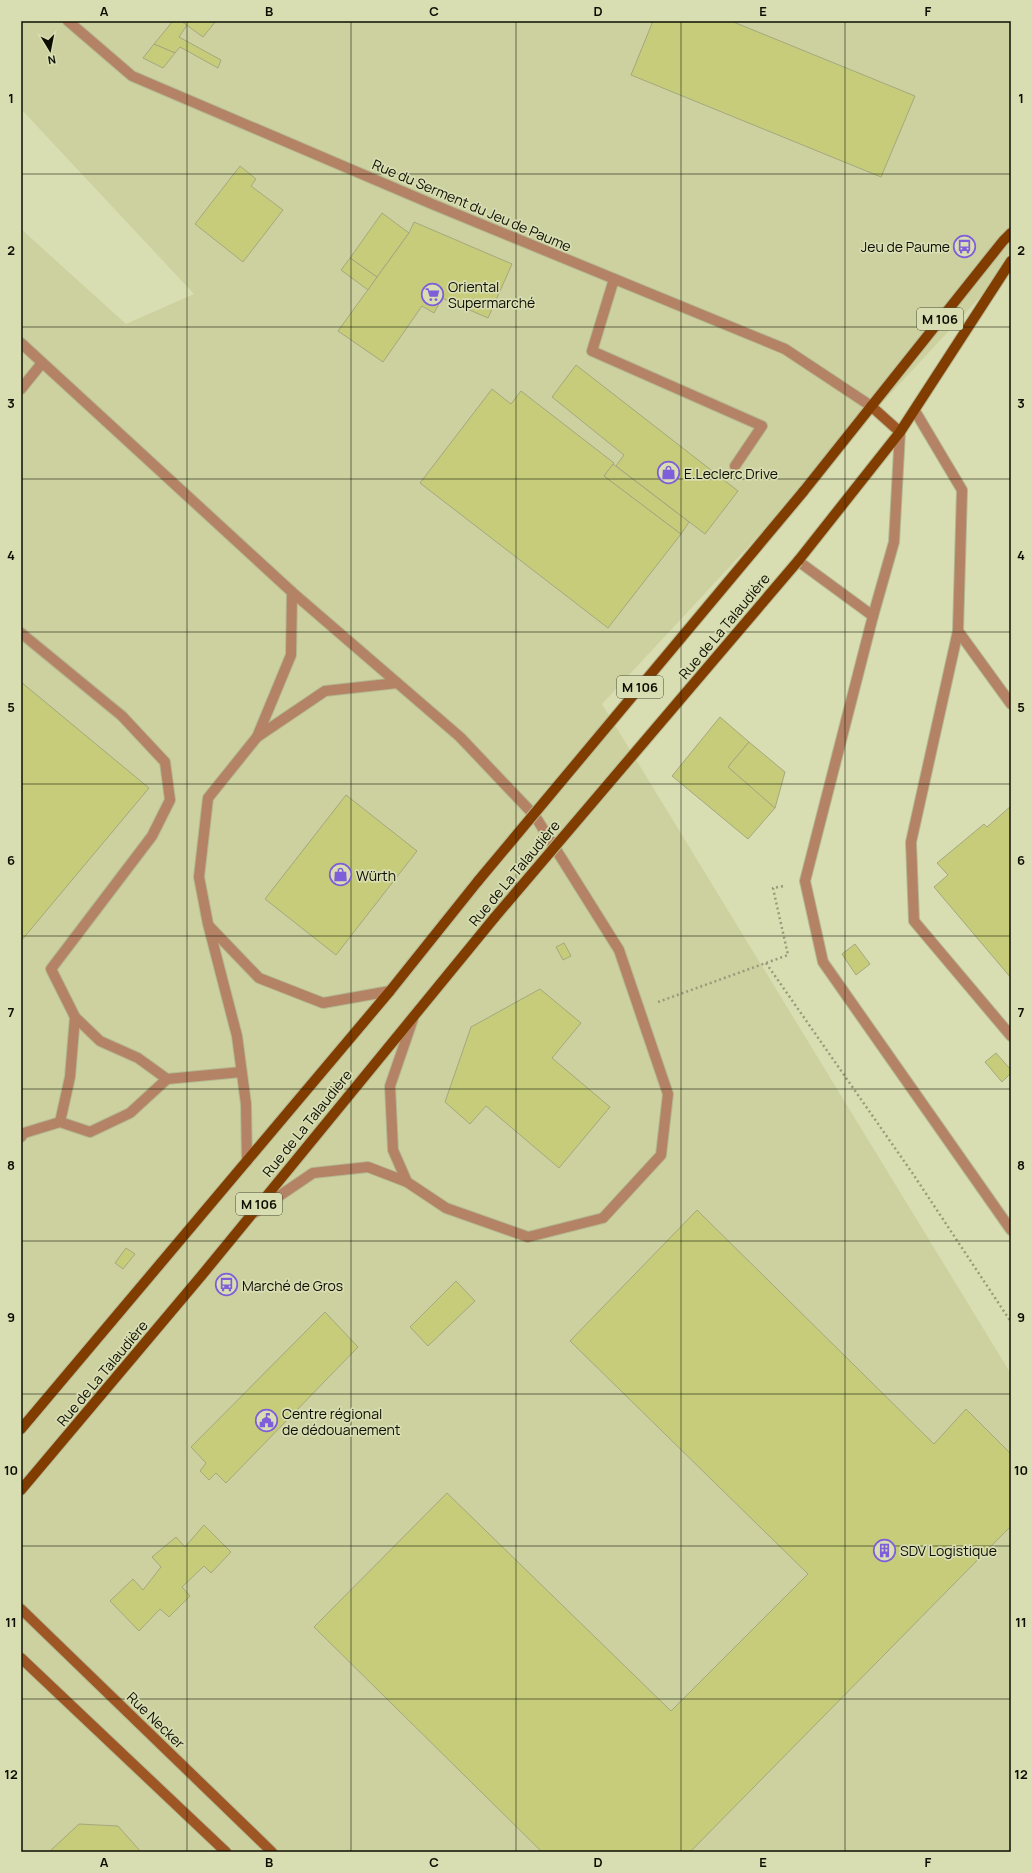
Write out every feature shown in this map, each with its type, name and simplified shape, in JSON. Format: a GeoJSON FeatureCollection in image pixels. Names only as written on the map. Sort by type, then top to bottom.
{"type":"FeatureCollection","features":[{"type":"Feature","properties":{"kind":"main road","name":"Rue de La Talaudière"},"geometry":{"type":"LineString","coordinates":[[21,1429],[390,991],[478,881],[803,492],[1003,241],[1011,233]]}},
{"type":"Feature","properties":{"kind":"main road","name":"Rue de La Talaudière"},"geometry":{"type":"LineString","coordinates":[[21,1490],[202,1275],[414,1014],[495,917],[798,561],[915,411],[1011,261]]}},
{"type":"Feature","properties":{"kind":"main road"},"geometry":{"type":"LineString","coordinates":[[871,406],[900,432]]}},
{"type":"Feature","properties":{"kind":"main road","name":"Rue Necker"},"geometry":{"type":"LineString","coordinates":[[21,1609],[272,1852]]}},
{"type":"Feature","properties":{"kind":"main road"},"geometry":{"type":"LineString","coordinates":[[21,1658],[226,1852]]}},
{"type":"Feature","properties":{"kind":"street","name":"Rue du Serment du Jeu de Paume"},"geometry":{"type":"LineString","coordinates":[[68,21],[132,76],[432,204],[785,349],[871,406]]}},
{"type":"Feature","properties":{"kind":"street"},"geometry":{"type":"LineString","coordinates":[[614,279],[592,351],[762,426],[735,466]]}},
{"type":"Feature","properties":{"kind":"street"},"geometry":{"type":"LineString","coordinates":[[21,343],[292,592],[460,737],[535,816],[619,950],[668,1094],[661,1155],[603,1218],[528,1237],[446,1208],[407,1182],[368,1167],[313,1173],[249,1217]]}},
{"type":"Feature","properties":{"kind":"street"},"geometry":{"type":"LineString","coordinates":[[21,389],[42,363]]}},
{"type":"Feature","properties":{"kind":"street"},"geometry":{"type":"LineString","coordinates":[[915,411],[962,490],[958,631],[911,842],[914,921],[1011,1036]]}},
{"type":"Feature","properties":{"kind":"street"},"geometry":{"type":"LineString","coordinates":[[900,432],[894,542],[873,616],[805,881],[823,962],[1011,1230]]}},
{"type":"Feature","properties":{"kind":"street"},"geometry":{"type":"LineString","coordinates":[[798,561],[873,616]]}},
{"type":"Feature","properties":{"kind":"street"},"geometry":{"type":"LineString","coordinates":[[247,1161],[246,1104],[237,1036],[208,924],[199,877],[208,798],[257,736],[292,655],[292,592]]}},
{"type":"Feature","properties":{"kind":"street"},"geometry":{"type":"LineString","coordinates":[[958,631],[1011,704]]}},
{"type":"Feature","properties":{"kind":"street"},"geometry":{"type":"LineString","coordinates":[[21,633],[122,716],[165,762],[170,800],[152,836],[51,969],[75,1017],[100,1041],[138,1058],[167,1079]]}},
{"type":"Feature","properties":{"kind":"street"},"geometry":{"type":"LineString","coordinates":[[257,736],[325,691],[397,683]]}},
{"type":"Feature","properties":{"kind":"street"},"geometry":{"type":"LineString","coordinates":[[208,924],[260,978],[323,1003],[390,991]]}},
{"type":"Feature","properties":{"kind":"street"},"geometry":{"type":"LineString","coordinates":[[407,1182],[393,1150],[390,1086],[414,1014]]}},
{"type":"Feature","properties":{"kind":"street"},"geometry":{"type":"LineString","coordinates":[[60,1122],[70,1077],[75,1017]]}},
{"type":"Feature","properties":{"kind":"street"},"geometry":{"type":"LineString","coordinates":[[21,1137],[24,1133],[60,1122],[90,1132],[130,1113],[167,1079],[241,1072]]}},
{"type":"Feature","properties":{"kind":"path"},"geometry":{"type":"LineString","coordinates":[[639,1009],[788,955],[773,888],[805,881]]}},
{"type":"Feature","properties":{"kind":"path"},"geometry":{"type":"LineString","coordinates":[[766,963],[913,1174],[1011,1322]]}},
{"type":"Feature","properties":{"kind":"shaded area"},"geometry":{"type":"Polygon","coordinates":[[[21,21],[1011,21],[1011,264],[602,704],[1011,1374],[1011,1852],[21,1852],[21,229],[126,324],[194,294],[21,109],[21,21]]]}},
{"type":"Feature","properties":{"kind":"building"},"geometry":{"type":"Polygon","coordinates":[[[173,21],[181,21],[187,25],[179,37],[221,60],[218,68],[180,47],[175,53],[154,44],[173,21]]]}},
{"type":"Feature","properties":{"kind":"building"},"geometry":{"type":"Polygon","coordinates":[[[181,21],[216,21],[203,37],[181,21]]]}},
{"type":"Feature","properties":{"kind":"building"},"geometry":{"type":"Polygon","coordinates":[[[653,21],[731,21],[915,96],[881,177],[631,75],[653,21]]]}},
{"type":"Feature","properties":{"kind":"building"},"geometry":{"type":"Polygon","coordinates":[[[154,44],[175,53],[163,68],[143,58],[154,44]]]}},
{"type":"Feature","properties":{"kind":"building"},"geometry":{"type":"Polygon","coordinates":[[[240,166],[256,179],[251,186],[283,210],[243,262],[195,224],[240,166]]]}},
{"type":"Feature","properties":{"kind":"building"},"geometry":{"type":"Polygon","coordinates":[[[382,213],[409,233],[377,277],[350,258],[382,213]]]}},
{"type":"Feature","properties":{"kind":"building","name":"Oriental Supermarché"},"geometry":{"type":"Polygon","coordinates":[[[414,222],[512,264],[488,318],[442,298],[434,313],[422,306],[383,362],[338,331],[409,233],[414,222]]]}},
{"type":"Feature","properties":{"kind":"building"},"geometry":{"type":"Polygon","coordinates":[[[350,258],[377,277],[368,290],[341,270],[350,258]]]}},
{"type":"Feature","properties":{"kind":"building"},"geometry":{"type":"Polygon","coordinates":[[[576,365],[738,491],[705,534],[616,466],[624,455],[552,397],[576,365]]]}},
{"type":"Feature","properties":{"kind":"building"},"geometry":{"type":"Polygon","coordinates":[[[492,389],[511,404],[521,391],[614,463],[604,476],[681,534],[608,628],[420,483],[492,389]]]}},
{"type":"Feature","properties":{"kind":"building"},"geometry":{"type":"Polygon","coordinates":[[[613,464],[689,522],[681,534],[604,476],[613,464]]]}},
{"type":"Feature","properties":{"kind":"building"},"geometry":{"type":"Polygon","coordinates":[[[21,682],[149,788],[21,941],[21,682]]]}},
{"type":"Feature","properties":{"kind":"building"},"geometry":{"type":"Polygon","coordinates":[[[720,717],[749,742],[728,767],[775,808],[748,839],[672,776],[720,717]]]}},
{"type":"Feature","properties":{"kind":"building"},"geometry":{"type":"Polygon","coordinates":[[[749,742],[785,772],[775,808],[728,767],[749,742]]]}},
{"type":"Feature","properties":{"kind":"building","name":"Würth"},"geometry":{"type":"Polygon","coordinates":[[[346,795],[417,851],[336,955],[265,899],[346,795]]]}},
{"type":"Feature","properties":{"kind":"building"},"geometry":{"type":"Polygon","coordinates":[[[1011,806],[1011,978],[934,887],[948,875],[937,863],[984,824],[987,827],[1011,806]]]}},
{"type":"Feature","properties":{"kind":"building"},"geometry":{"type":"Polygon","coordinates":[[[564,943],[571,956],[563,960],[556,947],[564,943]]]}},
{"type":"Feature","properties":{"kind":"building"},"geometry":{"type":"Polygon","coordinates":[[[855,944],[870,964],[856,975],[842,954],[855,944]]]}},
{"type":"Feature","properties":{"kind":"building"},"geometry":{"type":"Polygon","coordinates":[[[540,989],[581,1023],[552,1058],[610,1107],[559,1168],[486,1106],[470,1124],[445,1102],[471,1027],[540,989]]]}},
{"type":"Feature","properties":{"kind":"building"},"geometry":{"type":"Polygon","coordinates":[[[996,1053],[1011,1070],[1011,1073],[1002,1082],[985,1062],[996,1053]]]}},
{"type":"Feature","properties":{"kind":"building","name":"SDV Logistique"},"geometry":{"type":"Polygon","coordinates":[[[697,1210],[934,1444],[966,1409],[1011,1454],[1011,1526],[690,1852],[542,1852],[314,1627],[447,1493],[671,1711],[808,1574],[570,1341],[697,1210]]]}},
{"type":"Feature","properties":{"kind":"building"},"geometry":{"type":"Polygon","coordinates":[[[126,1248],[135,1254],[123,1269],[115,1263],[126,1248]]]}},
{"type":"Feature","properties":{"kind":"building"},"geometry":{"type":"Polygon","coordinates":[[[456,1281],[475,1301],[428,1346],[410,1327],[456,1281]]]}},
{"type":"Feature","properties":{"kind":"building"},"geometry":{"type":"Polygon","coordinates":[[[325,1312],[358,1347],[226,1483],[216,1473],[209,1480],[200,1471],[206,1463],[191,1447],[325,1312]]]}},
{"type":"Feature","properties":{"kind":"building"},"geometry":{"type":"Polygon","coordinates":[[[204,1525],[231,1552],[211,1573],[204,1566],[182,1587],[190,1596],[169,1617],[160,1609],[139,1631],[110,1601],[133,1579],[143,1590],[161,1567],[152,1557],[176,1537],[185,1547],[204,1525]]]}},
{"type":"Feature","properties":{"kind":"building"},"geometry":{"type":"Polygon","coordinates":[[[79,1824],[118,1826],[141,1852],[49,1852],[79,1824]]]}},
{"type":"Feature","properties":{"kind":"place","name":"Jeu de Paume"},"geometry":{"type":"Point","coordinates":[965,246]}},
{"type":"Feature","properties":{"kind":"place","name":"Oriental Supermarché"},"geometry":{"type":"Point","coordinates":[432,294]}},
{"type":"Feature","properties":{"kind":"place","name":"E.Leclerc Drive"},"geometry":{"type":"Point","coordinates":[669,473]}},
{"type":"Feature","properties":{"kind":"place","name":"Würth"},"geometry":{"type":"Point","coordinates":[341,875]}},
{"type":"Feature","properties":{"kind":"place","name":"Marché de Gros"},"geometry":{"type":"Point","coordinates":[226,1285]}},
{"type":"Feature","properties":{"kind":"place","name":"Centre régional de dédouanement"},"geometry":{"type":"Point","coordinates":[267,1421]}},
{"type":"Feature","properties":{"kind":"place","name":"SDV Logistique"},"geometry":{"type":"Point","coordinates":[885,1550]}}]}
